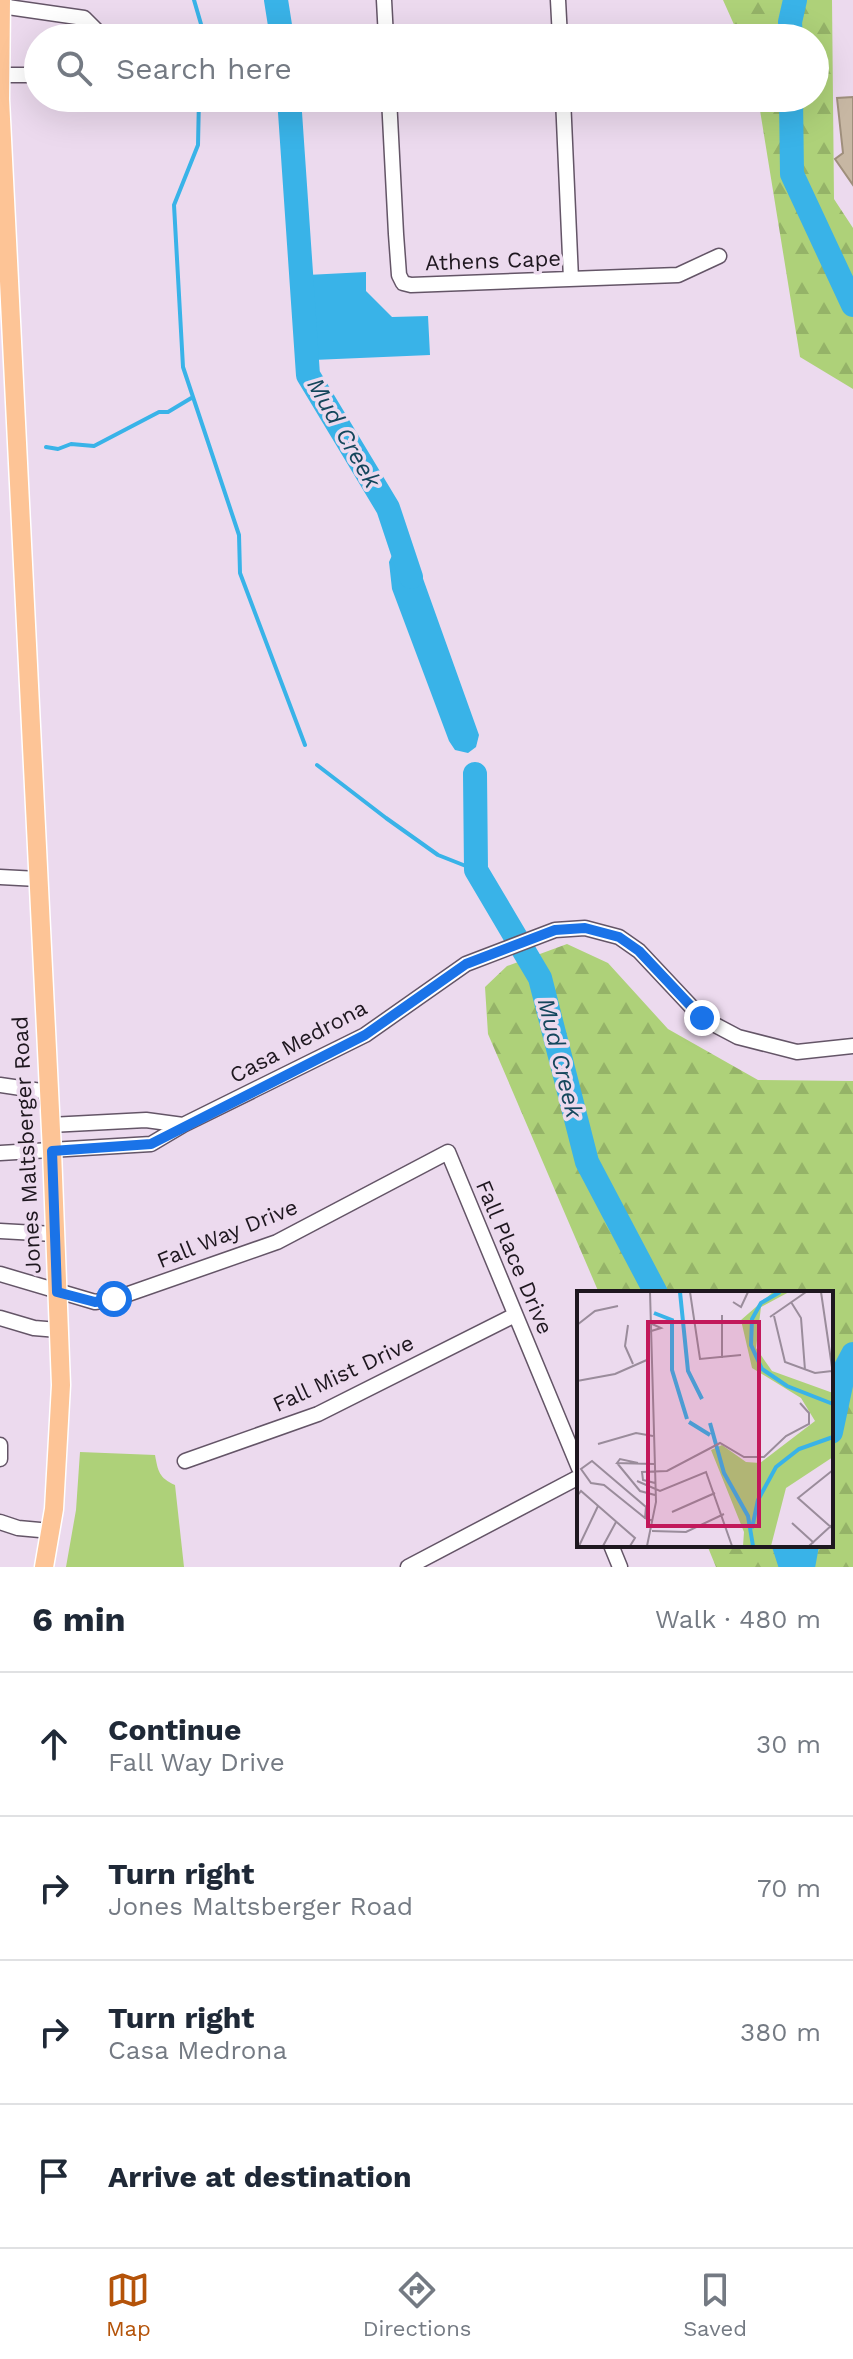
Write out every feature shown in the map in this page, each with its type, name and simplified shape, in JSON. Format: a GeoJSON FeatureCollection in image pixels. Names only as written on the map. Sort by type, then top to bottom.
{"type":"FeatureCollection","features":[{"type":"Feature","properties":{"kind":"main road","name":"Jones Maltsberger Road"},"geometry":{"type":"LineString","coordinates":[[1,3],[5,282],[52,1151],[61,1385],[51,1531],[44,1567]]}},
{"type":"Feature","properties":{"kind":"street"},"geometry":{"type":"LineString","coordinates":[[384,0],[385,24]]}},
{"type":"Feature","properties":{"kind":"street"},"geometry":{"type":"LineString","coordinates":[[558,0],[559,24]]}},
{"type":"Feature","properties":{"kind":"street"},"geometry":{"type":"LineString","coordinates":[[1,3],[84,18],[90,24]]}},
{"type":"Feature","properties":{"kind":"street"},"geometry":{"type":"LineString","coordinates":[[0,75],[24,75]]}},
{"type":"Feature","properties":{"kind":"street","name":"Athens Cape"},"geometry":{"type":"LineString","coordinates":[[390,112],[399,275],[403,283],[678,275],[719,256]]}},
{"type":"Feature","properties":{"kind":"street"},"geometry":{"type":"LineString","coordinates":[[564,112],[571,279]]}},
{"type":"Feature","properties":{"kind":"street"},"geometry":{"type":"LineString","coordinates":[[0,877],[38,879]]}},
{"type":"Feature","properties":{"kind":"street","name":"Casa Medrona"},"geometry":{"type":"LineString","coordinates":[[0,1153],[151,1144],[183,1125],[365,1035],[466,964],[555,930],[585,928],[619,937],[639,951],[702,1018],[738,1037],[797,1052],[853,1046]]}},
{"type":"Feature","properties":{"kind":"street"},"geometry":{"type":"LineString","coordinates":[[0,1085],[48,1092]]}},
{"type":"Feature","properties":{"kind":"street"},"geometry":{"type":"LineString","coordinates":[[50,1125],[146,1120],[183,1125]]}},
{"type":"Feature","properties":{"kind":"street"},"geometry":{"type":"LineString","coordinates":[[105,1122],[106,1147]]}},
{"type":"Feature","properties":{"kind":"street","name":"Fall Way Drive"},"geometry":{"type":"LineString","coordinates":[[0,1274],[95,1302],[114,1299],[277,1242],[448,1152]]}},
{"type":"Feature","properties":{"kind":"street","name":"Fall Place Drive"},"geometry":{"type":"LineString","coordinates":[[448,1152],[577,1463]]}},
{"type":"Feature","properties":{"kind":"street"},"geometry":{"type":"LineString","coordinates":[[0,1231],[54,1234]]}},
{"type":"Feature","properties":{"kind":"street","name":"Fall Mist Drive"},"geometry":{"type":"LineString","coordinates":[[185,1461],[318,1414],[515,1315]]}},
{"type":"Feature","properties":{"kind":"street"},"geometry":{"type":"LineString","coordinates":[[0,1318],[34,1328],[58,1330]]}},
{"type":"Feature","properties":{"kind":"street"},"geometry":{"type":"LineString","coordinates":[[0,1445],[0,1459]]}},
{"type":"Feature","properties":{"kind":"street"},"geometry":{"type":"LineString","coordinates":[[408,1567],[577,1478]]}},
{"type":"Feature","properties":{"kind":"street"},"geometry":{"type":"LineString","coordinates":[[0,1522],[18,1528],[51,1531]]}},
{"type":"Feature","properties":{"kind":"street"},"geometry":{"type":"LineString","coordinates":[[612,1547],[620,1567]]}},
{"type":"Feature","properties":{"kind":"green space"},"geometry":{"type":"Polygon","coordinates":[[[723,0],[832,0],[834,199],[853,228],[853,389],[800,357],[760,112],[829,112],[829,24],[734,24],[723,0]]]}},
{"type":"Feature","properties":{"kind":"green space"},"geometry":{"type":"Polygon","coordinates":[[[567,944],[608,963],[668,1029],[758,1080],[853,1081],[853,1567],[716,1567],[708,1547],[833,1547],[833,1291],[598,1291],[488,1034],[485,987],[507,966],[567,944]]]}},
{"type":"Feature","properties":{"kind":"green space"},"geometry":{"type":"Polygon","coordinates":[[[80,1452],[155,1455],[160,1473],[175,1485],[184,1567],[66,1567],[76,1510],[80,1452]]]}},
{"type":"Feature","properties":{"kind":"water"},"geometry":{"type":"Polygon","coordinates":[[[366,272],[366,291],[392,317],[428,316],[430,355],[313,360],[307,275],[366,272]]]}},
{"type":"Feature","properties":{"kind":"water"},"geometry":{"type":"Polygon","coordinates":[[[406,547],[416,559],[479,735],[476,747],[468,753],[455,750],[449,741],[392,589],[389,562],[394,551],[406,547]]]}},
{"type":"Feature","properties":{"kind":"building"},"geometry":{"type":"Polygon","coordinates":[[[853,97],[853,185],[835,159],[843,153],[837,98],[853,97]]]}},
{"type":"Feature","properties":{"kind":"waterway"},"geometry":{"type":"LineString","coordinates":[[194,0],[201,24]]}},
{"type":"Feature","properties":{"kind":"waterway","name":"Mud Creek"},"geometry":{"type":"LineString","coordinates":[[276,0],[280,24]]}},
{"type":"Feature","properties":{"kind":"waterway"},"geometry":{"type":"LineString","coordinates":[[790,24],[795,0]]}},
{"type":"Feature","properties":{"kind":"waterway"},"geometry":{"type":"LineString","coordinates":[[199,112],[198,145],[174,205],[183,367],[239,535],[240,573],[305,745]]}},
{"type":"Feature","properties":{"kind":"waterway","name":"Mud Creek"},"geometry":{"type":"LineString","coordinates":[[290,112],[308,375],[388,508],[411,577]]}},
{"type":"Feature","properties":{"kind":"waterway"},"geometry":{"type":"LineString","coordinates":[[791,112],[792,174],[853,305]]}},
{"type":"Feature","properties":{"kind":"waterway"},"geometry":{"type":"LineString","coordinates":[[46,447],[58,449],[71,444],[94,446],[193,397]]}},
{"type":"Feature","properties":{"kind":"waterway"},"geometry":{"type":"LineString","coordinates":[[317,765],[438,855],[476,870]]}},
{"type":"Feature","properties":{"kind":"waterway","name":"Mud Creek"},"geometry":{"type":"LineString","coordinates":[[475,774],[476,870],[540,978],[587,1162],[655,1291]]}},
{"type":"Feature","properties":{"kind":"waterway"},"geometry":{"type":"LineString","coordinates":[[833,1423],[844,1371],[853,1354]]}},
{"type":"Feature","properties":{"kind":"waterway","name":"Mud Creek"},"geometry":{"type":"LineString","coordinates":[[785,1547],[791,1567]]}},
{"type":"Feature","properties":{"kind":"waterway"},"geometry":{"type":"LineString","coordinates":[[803,1567],[807,1547]]}},
{"type":"Feature","properties":{"kind":"route"},"geometry":{"type":"LineString","coordinates":[[114,1299],[95,1302],[57,1292],[52,1151],[151,1144],[183,1125],[365,1035],[466,964],[555,930],[585,928],[619,937],[639,951],[702,1018]]}}]}
